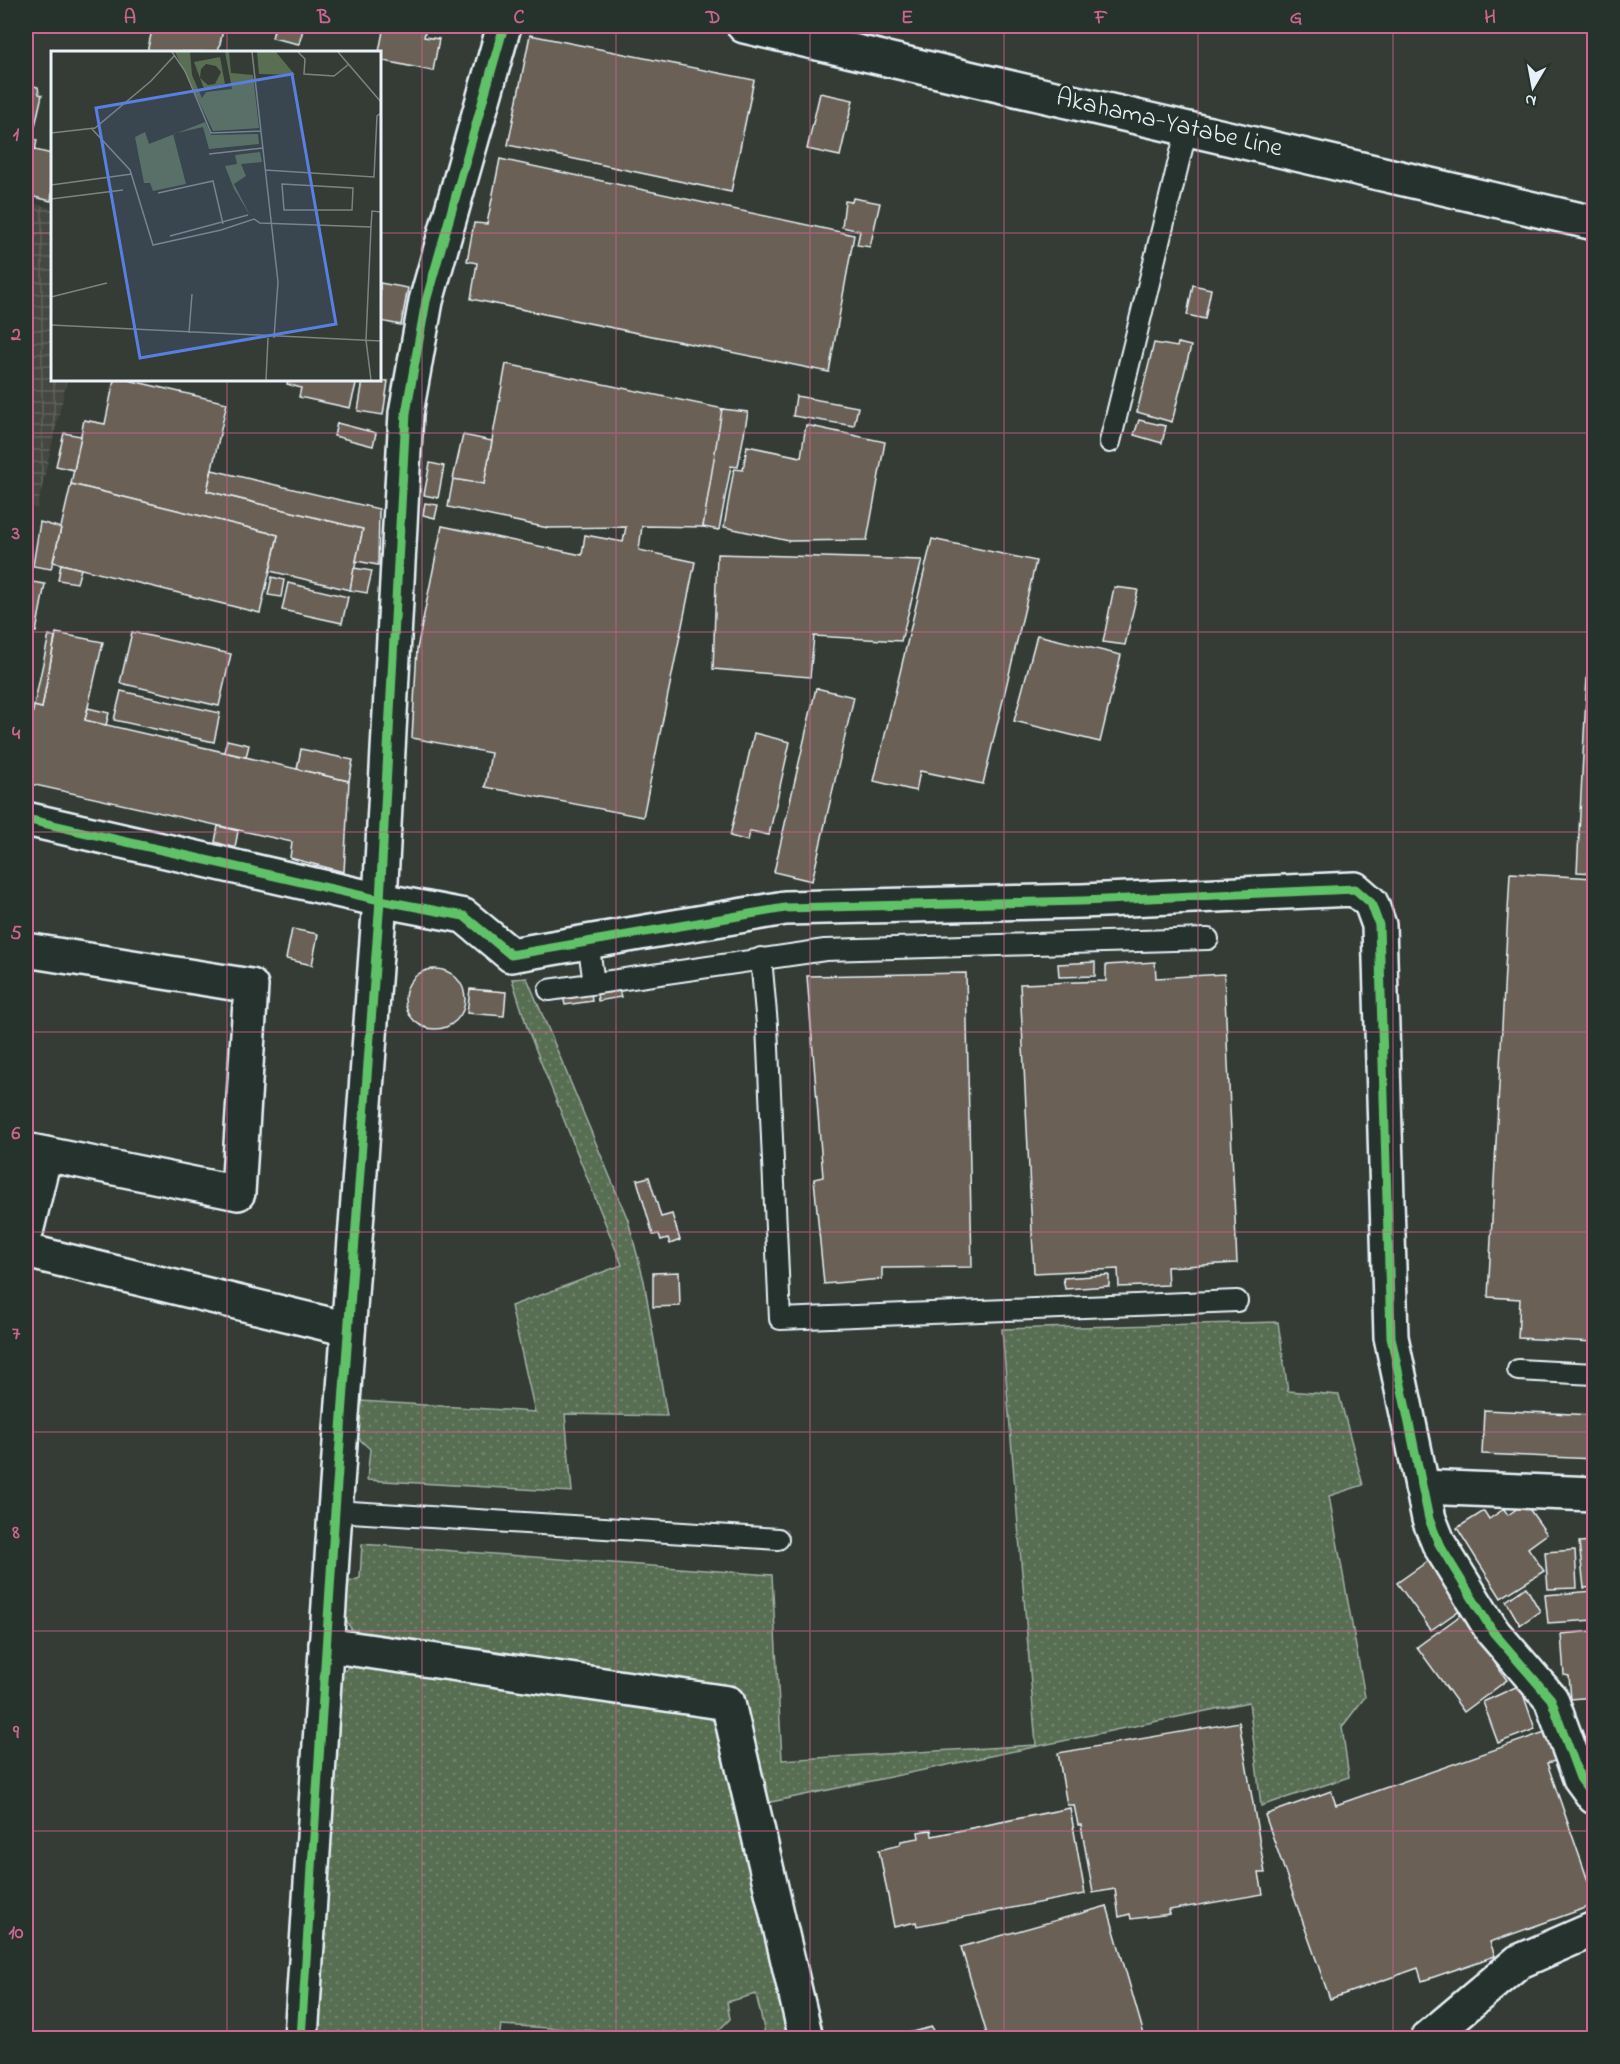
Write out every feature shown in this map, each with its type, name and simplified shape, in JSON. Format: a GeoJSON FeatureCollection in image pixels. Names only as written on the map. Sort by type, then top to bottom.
{"type":"FeatureCollection","features":[{"type":"Feature","properties":{"kind":"street"},"geometry":{"type":"LineString","coordinates":[[301,2038],[335,1511],[380,900],[406,413],[426,301],[504,26]]}},
{"type":"Feature","properties":{"kind":"street","name":"Akahama-Yatabe Line"},"geometry":{"type":"LineString","coordinates":[[744,26],[1594,223]]}},
{"type":"Feature","properties":{"kind":"street"},"geometry":{"type":"LineString","coordinates":[[26,819],[380,900],[464,916],[511,955],[785,908],[1082,901],[1355,889],[1371,903],[1378,925],[1391,1337],[1429,1519],[1439,1544],[1493,1632],[1551,1699],[1580,1778],[1594,1797]]}},
{"type":"Feature","properties":{"kind":"street"},"geometry":{"type":"LineString","coordinates":[[26,950],[251,986],[238,1193],[35,1152],[26,1232]]}},
{"type":"Feature","properties":{"kind":"street"},"geometry":{"type":"LineString","coordinates":[[26,1251],[348,1329]]}},
{"type":"Feature","properties":{"kind":"street"},"geometry":{"type":"LineString","coordinates":[[1422,1487],[1594,1494]]}},
{"type":"Feature","properties":{"kind":"street"},"geometry":{"type":"LineString","coordinates":[[326,1645],[728,1702],[806,2038]]}},
{"type":"Feature","properties":{"kind":"street"},"geometry":{"type":"LineString","coordinates":[[1428,2038],[1518,1962],[1594,1929]]}},
{"type":"Feature","properties":{"kind":"lane"},"geometry":{"type":"LineString","coordinates":[[1110,442],[1187,128]]}},
{"type":"Feature","properties":{"kind":"lane"},"geometry":{"type":"LineString","coordinates":[[549,990],[825,950],[1208,939]]}},
{"type":"Feature","properties":{"kind":"lane"},"geometry":{"type":"LineString","coordinates":[[588,942],[594,983]]}},
{"type":"Feature","properties":{"kind":"lane"},"geometry":{"type":"LineString","coordinates":[[760,958],[766,1025],[780,1319],[1237,1301]]}},
{"type":"Feature","properties":{"kind":"lane"},"geometry":{"type":"LineString","coordinates":[[1518,1370],[1594,1374]]}},
{"type":"Feature","properties":{"kind":"lane"},"geometry":{"type":"LineString","coordinates":[[335,1511],[778,1539]]}},
{"type":"Feature","properties":{"kind":"shaded area"},"geometry":{"type":"Polygon","coordinates":[[[26,202],[51,208],[51,381],[67,381],[37,509],[26,506],[26,202]]]}},
{"type":"Feature","properties":{"kind":"green space"},"geometry":{"type":"Polygon","coordinates":[[[527,978],[628,1220],[644,1281],[667,1416],[565,1414],[572,1492],[367,1480],[370,1449],[357,1437],[361,1401],[535,1412],[511,1306],[622,1265],[528,1030],[512,979],[527,978]]]}},
{"type":"Feature","properties":{"kind":"green space"},"geometry":{"type":"Polygon","coordinates":[[[1278,1322],[1288,1391],[1339,1395],[1363,1485],[1329,1496],[1365,1697],[1342,1727],[1349,1777],[1261,1806],[1249,1702],[766,1803],[736,1691],[354,1632],[344,1615],[346,1583],[360,1578],[362,1544],[772,1575],[782,1760],[1036,1745],[1002,1329],[1278,1322]]]}},
{"type":"Feature","properties":{"kind":"green space"},"geometry":{"type":"Polygon","coordinates":[[[355,1662],[708,1717],[718,1725],[790,2038],[766,2038],[756,1994],[727,2002],[730,2019],[711,2038],[501,2025],[499,2038],[316,2038],[342,1673],[355,1662]]]}},
{"type":"Feature","properties":{"kind":"building"},"geometry":{"type":"Polygon","coordinates":[[[153,26],[224,26],[218,51],[147,51],[153,26]]]}},
{"type":"Feature","properties":{"kind":"building"},"geometry":{"type":"Polygon","coordinates":[[[275,26],[304,26],[299,44],[272,38],[275,26]]]}},
{"type":"Feature","properties":{"kind":"building"},"geometry":{"type":"Polygon","coordinates":[[[384,26],[426,27],[424,37],[439,39],[433,71],[381,60],[379,51],[384,26]]]}},
{"type":"Feature","properties":{"kind":"building"},"geometry":{"type":"Polygon","coordinates":[[[530,35],[754,80],[731,192],[508,145],[530,35]]]}},
{"type":"Feature","properties":{"kind":"building"},"geometry":{"type":"Polygon","coordinates":[[[26,84],[38,87],[39,94],[42,95],[35,126],[26,124],[26,84]]]}},
{"type":"Feature","properties":{"kind":"building"},"geometry":{"type":"Polygon","coordinates":[[[820,93],[853,100],[840,156],[807,149],[820,93]]]}},
{"type":"Feature","properties":{"kind":"building"},"geometry":{"type":"Polygon","coordinates":[[[26,137],[37,140],[35,150],[51,154],[51,201],[26,195],[26,137]]]}},
{"type":"Feature","properties":{"kind":"building"},"geometry":{"type":"Polygon","coordinates":[[[500,159],[854,235],[829,372],[471,299],[477,263],[467,261],[474,223],[487,224],[500,159]]]}},
{"type":"Feature","properties":{"kind":"building"},"geometry":{"type":"Polygon","coordinates":[[[853,198],[880,203],[870,247],[857,245],[860,231],[842,227],[845,201],[852,202],[853,198]]]}},
{"type":"Feature","properties":{"kind":"building"},"geometry":{"type":"Polygon","coordinates":[[[381,283],[408,288],[401,325],[381,321],[381,283]]]}},
{"type":"Feature","properties":{"kind":"building"},"geometry":{"type":"Polygon","coordinates":[[[1193,285],[1211,289],[1205,319],[1187,315],[1193,285]]]}},
{"type":"Feature","properties":{"kind":"building"},"geometry":{"type":"Polygon","coordinates":[[[1154,343],[1177,347],[1178,343],[1191,346],[1172,422],[1137,412],[1154,343]]]}},
{"type":"Feature","properties":{"kind":"building"},"geometry":{"type":"Polygon","coordinates":[[[506,364],[724,409],[703,527],[642,526],[639,550],[695,562],[643,817],[485,787],[491,753],[412,738],[417,649],[442,526],[582,555],[585,535],[623,542],[626,527],[548,528],[448,507],[453,479],[484,484],[506,364]]]}},
{"type":"Feature","properties":{"kind":"building"},"geometry":{"type":"Polygon","coordinates":[[[114,381],[132,381],[227,403],[207,491],[363,529],[350,590],[270,571],[278,535],[71,484],[84,420],[105,424],[114,381]]]}},
{"type":"Feature","properties":{"kind":"building"},"geometry":{"type":"Polygon","coordinates":[[[288,381],[357,381],[350,408],[299,397],[301,388],[287,384],[288,381]]]}},
{"type":"Feature","properties":{"kind":"building"},"geometry":{"type":"Polygon","coordinates":[[[363,381],[388,381],[383,415],[358,411],[363,381]]]}},
{"type":"Feature","properties":{"kind":"building"},"geometry":{"type":"Polygon","coordinates":[[[796,396],[858,407],[854,426],[793,416],[796,396]]]}},
{"type":"Feature","properties":{"kind":"building"},"geometry":{"type":"Polygon","coordinates":[[[722,409],[748,412],[738,467],[731,466],[719,530],[703,527],[722,409]]]}},
{"type":"Feature","properties":{"kind":"building"},"geometry":{"type":"Polygon","coordinates":[[[1139,420],[1166,426],[1162,443],[1134,435],[1139,420]]]}},
{"type":"Feature","properties":{"kind":"building"},"geometry":{"type":"Polygon","coordinates":[[[337,423],[376,433],[373,446],[334,436],[337,423]]]}},
{"type":"Feature","properties":{"kind":"building"},"geometry":{"type":"Polygon","coordinates":[[[806,425],[885,442],[867,540],[789,541],[724,527],[734,469],[743,470],[747,446],[801,457],[806,425]]]}},
{"type":"Feature","properties":{"kind":"building"},"geometry":{"type":"Polygon","coordinates":[[[64,433],[81,436],[74,470],[56,466],[64,433]]]}},
{"type":"Feature","properties":{"kind":"building"},"geometry":{"type":"Polygon","coordinates":[[[463,435],[492,441],[484,484],[453,479],[463,435]]]}},
{"type":"Feature","properties":{"kind":"building"},"geometry":{"type":"Polygon","coordinates":[[[430,463],[444,466],[438,498],[424,495],[430,463]]]}},
{"type":"Feature","properties":{"kind":"building"},"geometry":{"type":"Polygon","coordinates":[[[212,470],[379,509],[378,565],[356,561],[363,529],[207,491],[212,470]]]}},
{"type":"Feature","properties":{"kind":"building"},"geometry":{"type":"Polygon","coordinates":[[[71,484],[278,535],[260,613],[53,562],[71,484]]]}},
{"type":"Feature","properties":{"kind":"building"},"geometry":{"type":"Polygon","coordinates":[[[425,503],[438,505],[435,518],[423,515],[425,503]]]}},
{"type":"Feature","properties":{"kind":"building"},"geometry":{"type":"Polygon","coordinates":[[[40,522],[61,528],[51,569],[33,566],[40,522]]]}},
{"type":"Feature","properties":{"kind":"building"},"geometry":{"type":"Polygon","coordinates":[[[932,539],[1036,561],[983,784],[920,771],[916,791],[874,781],[932,539]]]}},
{"type":"Feature","properties":{"kind":"building"},"geometry":{"type":"Polygon","coordinates":[[[717,554],[922,560],[901,641],[814,636],[810,677],[713,669],[717,554]]]}},
{"type":"Feature","properties":{"kind":"building"},"geometry":{"type":"Polygon","coordinates":[[[61,564],[81,569],[77,583],[58,580],[61,564]]]}},
{"type":"Feature","properties":{"kind":"building"},"geometry":{"type":"Polygon","coordinates":[[[354,568],[372,571],[367,593],[350,590],[354,568]]]}},
{"type":"Feature","properties":{"kind":"building"},"geometry":{"type":"Polygon","coordinates":[[[272,577],[284,580],[281,597],[268,595],[272,577]]]}},
{"type":"Feature","properties":{"kind":"building"},"geometry":{"type":"Polygon","coordinates":[[[26,581],[45,584],[36,632],[26,629],[26,581]]]}},
{"type":"Feature","properties":{"kind":"building"},"geometry":{"type":"Polygon","coordinates":[[[288,583],[348,597],[342,623],[282,610],[288,583]]]}},
{"type":"Feature","properties":{"kind":"building"},"geometry":{"type":"Polygon","coordinates":[[[1114,587],[1138,590],[1125,645],[1103,642],[1114,587]]]}},
{"type":"Feature","properties":{"kind":"building"},"geometry":{"type":"Polygon","coordinates":[[[132,632],[231,654],[219,706],[120,683],[132,632]]]}},
{"type":"Feature","properties":{"kind":"building"},"geometry":{"type":"Polygon","coordinates":[[[56,633],[103,642],[85,720],[349,781],[344,872],[290,858],[292,842],[26,783],[26,747],[34,706],[42,708],[56,633]]]}},
{"type":"Feature","properties":{"kind":"building"},"geometry":{"type":"Polygon","coordinates":[[[49,635],[55,637],[42,708],[34,706],[49,635]]]}},
{"type":"Feature","properties":{"kind":"building"},"geometry":{"type":"Polygon","coordinates":[[[1037,635],[1121,655],[1100,742],[1014,721],[1037,635]]]}},
{"type":"Feature","properties":{"kind":"building"},"geometry":{"type":"Polygon","coordinates":[[[1587,677],[1594,677],[1594,873],[1577,872],[1587,677]]]}},
{"type":"Feature","properties":{"kind":"building"},"geometry":{"type":"Polygon","coordinates":[[[816,688],[854,697],[812,881],[774,872],[816,688]]]}},
{"type":"Feature","properties":{"kind":"building"},"geometry":{"type":"Polygon","coordinates":[[[121,691],[220,713],[214,742],[114,720],[121,691]]]}},
{"type":"Feature","properties":{"kind":"building"},"geometry":{"type":"Polygon","coordinates":[[[88,708],[109,713],[106,725],[85,720],[88,708]]]}},
{"type":"Feature","properties":{"kind":"building"},"geometry":{"type":"Polygon","coordinates":[[[754,733],[790,742],[769,835],[750,831],[748,841],[730,836],[754,733]]]}},
{"type":"Feature","properties":{"kind":"building"},"geometry":{"type":"Polygon","coordinates":[[[227,740],[249,745],[246,757],[224,752],[227,740]]]}},
{"type":"Feature","properties":{"kind":"building"},"geometry":{"type":"Polygon","coordinates":[[[301,749],[353,760],[349,781],[297,769],[301,749]]]}},
{"type":"Feature","properties":{"kind":"building"},"geometry":{"type":"Polygon","coordinates":[[[218,826],[238,831],[235,848],[215,842],[218,826]]]}},
{"type":"Feature","properties":{"kind":"building"},"geometry":{"type":"Polygon","coordinates":[[[1510,873],[1594,878],[1594,1342],[1518,1338],[1520,1299],[1488,1297],[1510,873]]]}},
{"type":"Feature","properties":{"kind":"building"},"geometry":{"type":"Polygon","coordinates":[[[292,929],[318,934],[312,965],[286,959],[292,929]]]}},
{"type":"Feature","properties":{"kind":"building"},"geometry":{"type":"Polygon","coordinates":[[[1095,962],[1095,976],[1059,977],[1058,964],[1095,962]]]}},
{"type":"Feature","properties":{"kind":"building"},"geometry":{"type":"Polygon","coordinates":[[[1155,962],[1156,978],[1224,974],[1237,1263],[1167,1267],[1168,1285],[1119,1287],[1118,1269],[1034,1273],[1020,984],[1106,981],[1106,965],[1155,962]]]}},
{"type":"Feature","properties":{"kind":"building"},"geometry":{"type":"Polygon","coordinates":[[[429,969],[441,969],[452,974],[460,982],[465,999],[463,1011],[452,1024],[441,1029],[429,1029],[418,1024],[410,1016],[405,1005],[405,993],[410,982],[418,974],[429,969]]]}},
{"type":"Feature","properties":{"kind":"building"},"geometry":{"type":"Polygon","coordinates":[[[966,973],[972,1267],[882,1268],[882,1279],[824,1284],[814,1179],[823,1177],[807,976],[966,973]]]}},
{"type":"Feature","properties":{"kind":"building"},"geometry":{"type":"Polygon","coordinates":[[[470,989],[506,992],[504,1016],[467,1013],[470,989]]]}},
{"type":"Feature","properties":{"kind":"building"},"geometry":{"type":"Polygon","coordinates":[[[619,990],[621,997],[598,1001],[597,993],[619,990]]]}},
{"type":"Feature","properties":{"kind":"building"},"geometry":{"type":"Polygon","coordinates":[[[591,991],[592,1001],[565,1005],[563,996],[591,991]]]}},
{"type":"Feature","properties":{"kind":"building"},"geometry":{"type":"Polygon","coordinates":[[[649,1177],[661,1217],[672,1214],[680,1240],[670,1244],[668,1238],[661,1240],[659,1234],[653,1235],[637,1180],[649,1177]]]}},
{"type":"Feature","properties":{"kind":"building"},"geometry":{"type":"Polygon","coordinates":[[[679,1272],[680,1306],[653,1307],[653,1273],[679,1272]]]}},
{"type":"Feature","properties":{"kind":"building"},"geometry":{"type":"Polygon","coordinates":[[[1109,1275],[1109,1286],[1065,1289],[1063,1278],[1109,1275]]]}},
{"type":"Feature","properties":{"kind":"building"},"geometry":{"type":"Polygon","coordinates":[[[1484,1410],[1594,1415],[1594,1459],[1482,1454],[1484,1410]]]}},
{"type":"Feature","properties":{"kind":"building"},"geometry":{"type":"Polygon","coordinates":[[[1525,1503],[1547,1534],[1528,1548],[1544,1571],[1501,1598],[1457,1528],[1484,1511],[1489,1519],[1504,1509],[1508,1515],[1525,1503]]]}},
{"type":"Feature","properties":{"kind":"building"},"geometry":{"type":"Polygon","coordinates":[[[1594,1541],[1594,1587],[1584,1588],[1579,1542],[1594,1541]]]}},
{"type":"Feature","properties":{"kind":"building"},"geometry":{"type":"Polygon","coordinates":[[[1575,1550],[1577,1588],[1548,1589],[1545,1552],[1575,1550]]]}},
{"type":"Feature","properties":{"kind":"building"},"geometry":{"type":"Polygon","coordinates":[[[1428,1561],[1461,1609],[1431,1630],[1397,1583],[1428,1561]]]}},
{"type":"Feature","properties":{"kind":"building"},"geometry":{"type":"Polygon","coordinates":[[[1526,1587],[1540,1611],[1520,1625],[1506,1601],[1526,1587]]]}},
{"type":"Feature","properties":{"kind":"building"},"geometry":{"type":"Polygon","coordinates":[[[1594,1591],[1594,1620],[1548,1623],[1545,1595],[1594,1591]]]}},
{"type":"Feature","properties":{"kind":"building"},"geometry":{"type":"Polygon","coordinates":[[[1461,1615],[1507,1680],[1464,1712],[1417,1647],[1461,1615]]]}},
{"type":"Feature","properties":{"kind":"building"},"geometry":{"type":"Polygon","coordinates":[[[1594,1631],[1594,1697],[1571,1699],[1569,1676],[1564,1675],[1561,1634],[1594,1631]]]}},
{"type":"Feature","properties":{"kind":"building"},"geometry":{"type":"Polygon","coordinates":[[[1520,1685],[1535,1729],[1498,1743],[1483,1702],[1520,1685]]]}},
{"type":"Feature","properties":{"kind":"building"},"geometry":{"type":"Polygon","coordinates":[[[1239,1722],[1265,1873],[1259,1873],[1263,1894],[1169,1910],[1170,1914],[1131,1919],[1130,1914],[1119,1917],[1115,1889],[1093,1893],[1081,1825],[1078,1825],[1074,1805],[1067,1805],[1058,1753],[1239,1722]]]}},
{"type":"Feature","properties":{"kind":"building"},"geometry":{"type":"Polygon","coordinates":[[[1545,1732],[1555,1761],[1547,1763],[1594,1898],[1594,1905],[1490,1942],[1495,1956],[1422,1981],[1418,1968],[1330,1999],[1265,1815],[1331,1791],[1336,1805],[1545,1732]]]}},
{"type":"Feature","properties":{"kind":"building"},"geometry":{"type":"Polygon","coordinates":[[[1070,1808],[1085,1894],[917,1926],[916,1922],[894,1927],[879,1850],[900,1845],[901,1841],[919,1838],[918,1832],[931,1830],[932,1836],[1070,1808]]]}},
{"type":"Feature","properties":{"kind":"building"},"geometry":{"type":"Polygon","coordinates":[[[1107,1906],[1145,2038],[988,2038],[961,1947],[1107,1906]]]}},
{"type":"Feature","properties":{"kind":"building"},"geometry":{"type":"Polygon","coordinates":[[[932,2027],[934,2038],[888,2038],[932,2027]]]}},
{"type":"Feature","properties":{"kind":"building"},"geometry":{"type":"Polygon","coordinates":[[[951,2034],[951,2038],[934,2038],[951,2034]]]}},
{"type":"Feature","properties":{"kind":"cycle path"},"geometry":{"type":"LineString","coordinates":[[301,2038],[335,1511],[380,900],[406,413],[426,301],[504,26]]}},
{"type":"Feature","properties":{"kind":"cycle path"},"geometry":{"type":"LineString","coordinates":[[26,819],[380,900],[464,916],[511,955],[785,908],[1082,901],[1355,889],[1371,903],[1379,925],[1391,1337],[1429,1519],[1439,1544],[1493,1632],[1551,1699],[1580,1778],[1594,1797]]}}]}
